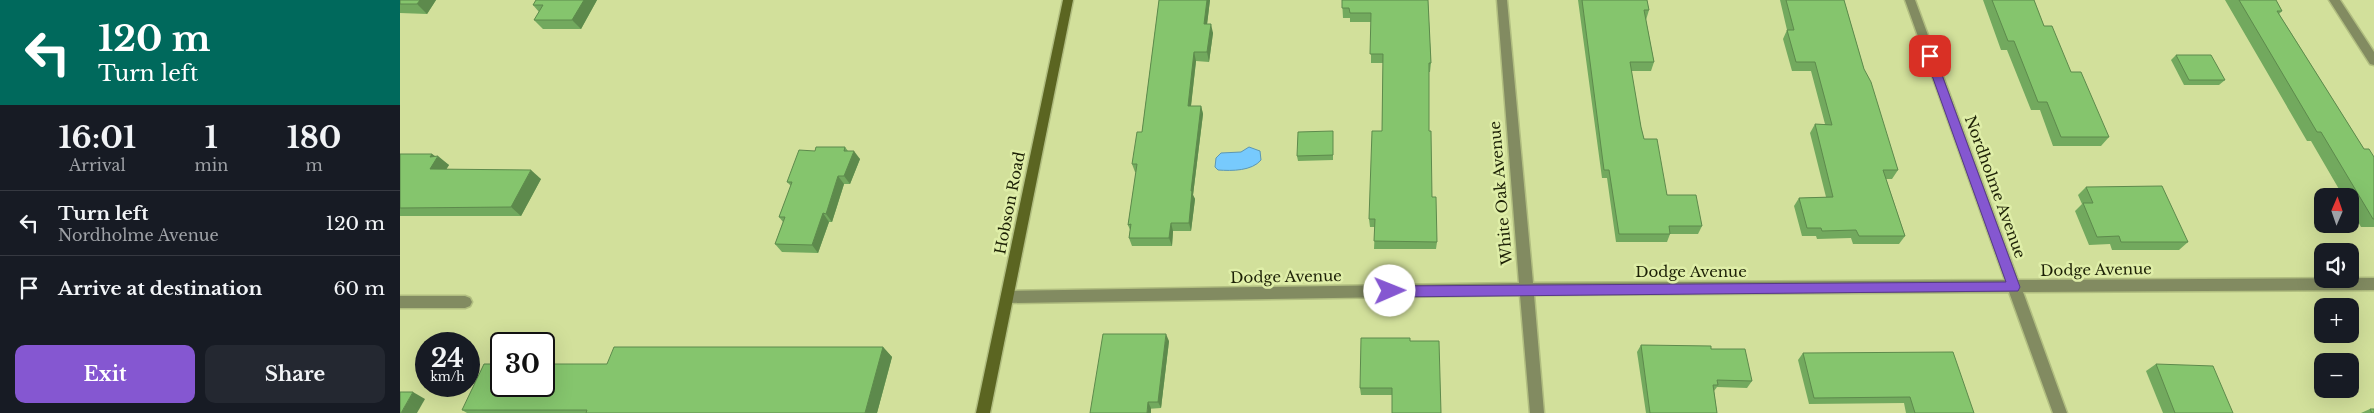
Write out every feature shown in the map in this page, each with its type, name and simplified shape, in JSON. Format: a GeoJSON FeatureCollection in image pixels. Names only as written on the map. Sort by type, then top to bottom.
{"type":"FeatureCollection","features":[{"type":"Feature","properties":{"kind":"main road","name":"Hobson Road"},"geometry":{"type":"LineString","coordinates":[[983,413],[1068,0]]}},
{"type":"Feature","properties":{"kind":"street","name":"White Oak Avenue"},"geometry":{"type":"LineString","coordinates":[[1502,0],[1537,413]]}},
{"type":"Feature","properties":{"kind":"street","name":"Nordholme Avenue"},"geometry":{"type":"LineString","coordinates":[[1910,0],[2060,413]]}},
{"type":"Feature","properties":{"kind":"street"},"geometry":{"type":"LineString","coordinates":[[2334,0],[2374,61]]}},
{"type":"Feature","properties":{"kind":"street","name":"Dodge Avenue"},"geometry":{"type":"LineString","coordinates":[[1008,297],[1526,289],[2374,284]]}},
{"type":"Feature","properties":{"kind":"street"},"geometry":{"type":"LineString","coordinates":[[400,302],[465,302]]}},
{"type":"Feature","properties":{"kind":"water"},"geometry":{"type":"Polygon","coordinates":[[[1249,147],[1260,151],[1261,160],[1257,164],[1235,170],[1218,170],[1215,167],[1216,158],[1221,153],[1241,152],[1249,147]]]}},
{"type":"Feature","properties":{"kind":"building"},"geometry":{"type":"Polygon","coordinates":[[[400,0],[420,0],[417,4],[400,4],[400,0]]]}},
{"type":"Feature","properties":{"kind":"building"},"geometry":{"type":"Polygon","coordinates":[[[536,0],[584,0],[572,20],[534,20],[543,5],[533,5],[536,0]]]}},
{"type":"Feature","properties":{"kind":"building"},"geometry":{"type":"Polygon","coordinates":[[[1159,0],[1207,0],[1204,24],[1211,24],[1207,52],[1194,52],[1188,106],[1201,106],[1189,223],[1171,223],[1169,238],[1129,238],[1131,224],[1128,225],[1137,164],[1132,164],[1137,132],[1142,132],[1159,0]]]}},
{"type":"Feature","properties":{"kind":"building"},"geometry":{"type":"Polygon","coordinates":[[[1342,0],[1428,0],[1431,63],[1429,63],[1429,131],[1431,131],[1432,197],[1436,197],[1437,242],[1374,241],[1375,219],[1369,219],[1372,131],[1382,131],[1383,54],[1370,54],[1371,13],[1350,13],[1349,8],[1342,8],[1342,0]]]}},
{"type":"Feature","properties":{"kind":"building"},"geometry":{"type":"Polygon","coordinates":[[[1582,0],[1647,0],[1649,10],[1644,10],[1654,62],[1630,62],[1641,127],[1644,139],[1657,139],[1667,195],[1696,195],[1702,226],[1669,226],[1670,234],[1619,234],[1609,170],[1604,170],[1582,0]]]}},
{"type":"Feature","properties":{"kind":"building"},"geometry":{"type":"Polygon","coordinates":[[[1786,0],[1844,0],[1864,69],[1871,82],[1898,170],[1883,170],[1905,236],[1859,236],[1856,230],[1822,231],[1821,228],[1807,228],[1799,198],[1833,197],[1815,124],[1832,125],[1815,62],[1796,62],[1787,30],[1794,30],[1786,0]]]}},
{"type":"Feature","properties":{"kind":"building"},"geometry":{"type":"Polygon","coordinates":[[[1992,0],[2034,0],[2044,26],[2052,26],[2071,72],[2081,72],[2109,137],[2061,137],[2047,102],[2038,102],[2014,41],[2008,41],[1992,0]]]}},
{"type":"Feature","properties":{"kind":"building"},"geometry":{"type":"Polygon","coordinates":[[[2239,0],[2276,0],[2282,11],[2277,11],[2364,149],[2369,149],[2374,157],[2374,219],[2359,196],[2359,188],[2354,188],[2321,132],[2317,132],[2239,0]]]}},
{"type":"Feature","properties":{"kind":"building"},"geometry":{"type":"Polygon","coordinates":[[[2176,55],[2211,55],[2225,80],[2189,80],[2176,55]]]}},
{"type":"Feature","properties":{"kind":"building"},"geometry":{"type":"Polygon","coordinates":[[[1333,131],[1333,155],[1297,156],[1298,132],[1333,131]]]}},
{"type":"Feature","properties":{"kind":"building"},"geometry":{"type":"Polygon","coordinates":[[[816,147],[845,147],[844,151],[854,151],[844,176],[838,176],[826,214],[823,213],[812,245],[775,244],[785,217],[779,217],[792,182],[787,182],[799,150],[815,151],[816,147]]]}},
{"type":"Feature","properties":{"kind":"building"},"geometry":{"type":"Polygon","coordinates":[[[400,154],[432,154],[430,157],[438,156],[430,169],[531,170],[511,207],[400,208],[400,154]]]}},
{"type":"Feature","properties":{"kind":"building"},"geometry":{"type":"Polygon","coordinates":[[[2162,186],[2188,242],[2121,242],[2119,236],[2097,237],[2083,203],[2093,203],[2086,187],[2162,186]]]}},
{"type":"Feature","properties":{"kind":"building"},"geometry":{"type":"Polygon","coordinates":[[[1103,334],[1166,334],[1158,402],[1148,402],[1147,413],[1090,413],[1103,334]]]}},
{"type":"Feature","properties":{"kind":"building"},"geometry":{"type":"Polygon","coordinates":[[[1361,338],[1410,338],[1410,341],[1439,341],[1441,413],[1392,413],[1392,388],[1360,388],[1361,338]]]}},
{"type":"Feature","properties":{"kind":"building"},"geometry":{"type":"Polygon","coordinates":[[[1641,345],[1711,346],[1711,349],[1745,349],[1752,381],[1717,380],[1718,385],[1713,385],[1717,413],[1650,413],[1641,345]]]}},
{"type":"Feature","properties":{"kind":"building"},"geometry":{"type":"Polygon","coordinates":[[[614,347],[883,347],[865,413],[586,413],[587,410],[462,410],[468,397],[480,397],[480,372],[484,364],[490,364],[490,397],[555,397],[555,364],[607,364],[614,347]]]}},
{"type":"Feature","properties":{"kind":"building"},"geometry":{"type":"Polygon","coordinates":[[[1953,352],[1974,413],[1915,413],[1910,397],[1814,398],[1803,353],[1953,352]]]}},
{"type":"Feature","properties":{"kind":"building"},"geometry":{"type":"Polygon","coordinates":[[[2156,364],[2213,366],[2233,413],[2175,413],[2156,364]]]}},
{"type":"Feature","properties":{"kind":"building"},"geometry":{"type":"Polygon","coordinates":[[[400,392],[413,392],[401,413],[400,413],[400,392]]]}},
{"type":"Feature","properties":{"kind":"route"},"geometry":{"type":"LineString","coordinates":[[1390,291],[2014,287],[1930,56]]}}]}
